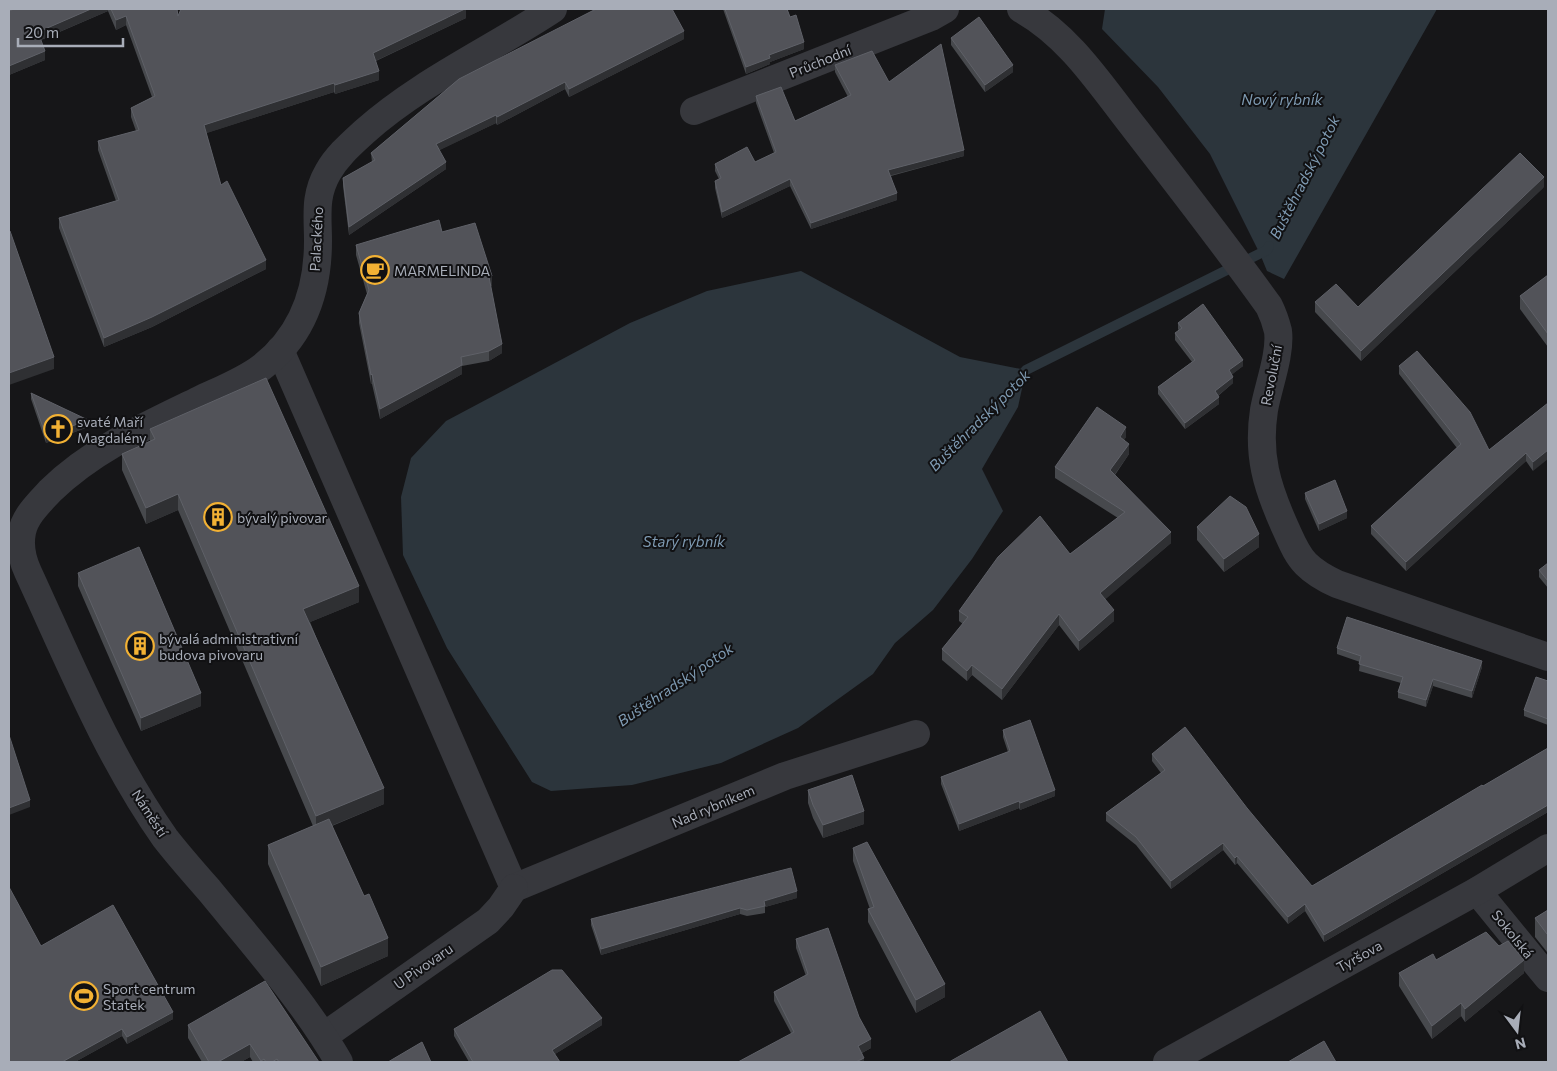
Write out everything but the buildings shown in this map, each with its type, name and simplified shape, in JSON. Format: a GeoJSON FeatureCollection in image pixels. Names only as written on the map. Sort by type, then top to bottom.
{"type":"FeatureCollection","features":[{"type":"Feature","properties":{"kind":"street","name":"Palackého"},"geometry":{"type":"LineString","coordinates":[[16,529],[37,504],[71,473],[115,442],[242,379],[262,367],[280,350],[298,327],[308,307],[315,278],[317,207],[320,188],[329,171],[346,149],[380,118],[406,100],[553,9]]}},
{"type":"Feature","properties":{"kind":"street","name":"Průchodní"},"geometry":{"type":"LineString","coordinates":[[694,112],[931,17],[946,9]]}},
{"type":"Feature","properties":{"kind":"street","name":"Revoluční"},"geometry":{"type":"LineString","coordinates":[[1021,9],[1049,27],[1087,66],[1220,238],[1269,306],[1278,333],[1277,348],[1262,428],[1264,468],[1273,501],[1294,546],[1305,563],[1318,575],[1337,584],[1548,657]]}},
{"type":"Feature","properties":{"kind":"street"},"geometry":{"type":"LineString","coordinates":[[280,350],[514,888]]}},
{"type":"Feature","properties":{"kind":"street","name":"Náměstí"},"geometry":{"type":"LineString","coordinates":[[16,529],[28,572],[112,751],[142,804],[167,840],[262,954],[324,1036],[339,1062]]}},
{"type":"Feature","properties":{"kind":"street","name":"Nad rybníkem"},"geometry":{"type":"LineString","coordinates":[[514,888],[785,776],[916,734]]}},
{"type":"Feature","properties":{"kind":"street","name":"Tyršova"},"geometry":{"type":"LineString","coordinates":[[1168,1062],[1477,890],[1548,848]]}},
{"type":"Feature","properties":{"kind":"street","name":"U Pivovaru"},"geometry":{"type":"LineString","coordinates":[[324,1036],[488,920],[501,908],[514,888]]}},
{"type":"Feature","properties":{"kind":"street","name":"Sokolská"},"geometry":{"type":"LineString","coordinates":[[1477,890],[1548,978]]}},
{"type":"Feature","properties":{"kind":"water","name":"Nový rybník"},"geometry":{"type":"Polygon","coordinates":[[[1105,9],[1437,9],[1284,279],[1267,271],[1210,154],[1158,87],[1102,29],[1105,9]]]}},
{"type":"Feature","properties":{"kind":"water","name":"Starý rybník"},"geometry":{"type":"Polygon","coordinates":[[[801,271],[960,357],[1026,370],[1018,407],[982,469],[1003,511],[972,559],[933,610],[895,643],[873,674],[798,728],[721,763],[632,785],[551,791],[532,782],[447,648],[403,555],[401,497],[411,458],[446,421],[630,323],[707,291],[801,271]]]}},
{"type":"Feature","properties":{"kind":"waterway","name":"Buštěhradský potok"},"geometry":{"type":"LineString","coordinates":[[1018,379],[1026,370],[1267,250],[1269,246]]}},
{"type":"Feature","properties":{"kind":"place","name":"MARMELINDA"},"geometry":{"type":"Point","coordinates":[375,270]}},
{"type":"Feature","properties":{"kind":"place","name":"svaté Maří Magdalény"},"geometry":{"type":"Point","coordinates":[58,429]}},
{"type":"Feature","properties":{"kind":"place","name":"bývalý pivovar"},"geometry":{"type":"Point","coordinates":[218,517]}},
{"type":"Feature","properties":{"kind":"place","name":"bývalá administrativní budova pivovaru"},"geometry":{"type":"Point","coordinates":[140,646]}},
{"type":"Feature","properties":{"kind":"place","name":"Sport centrum Statek"},"geometry":{"type":"Point","coordinates":[84,996]}}]}
